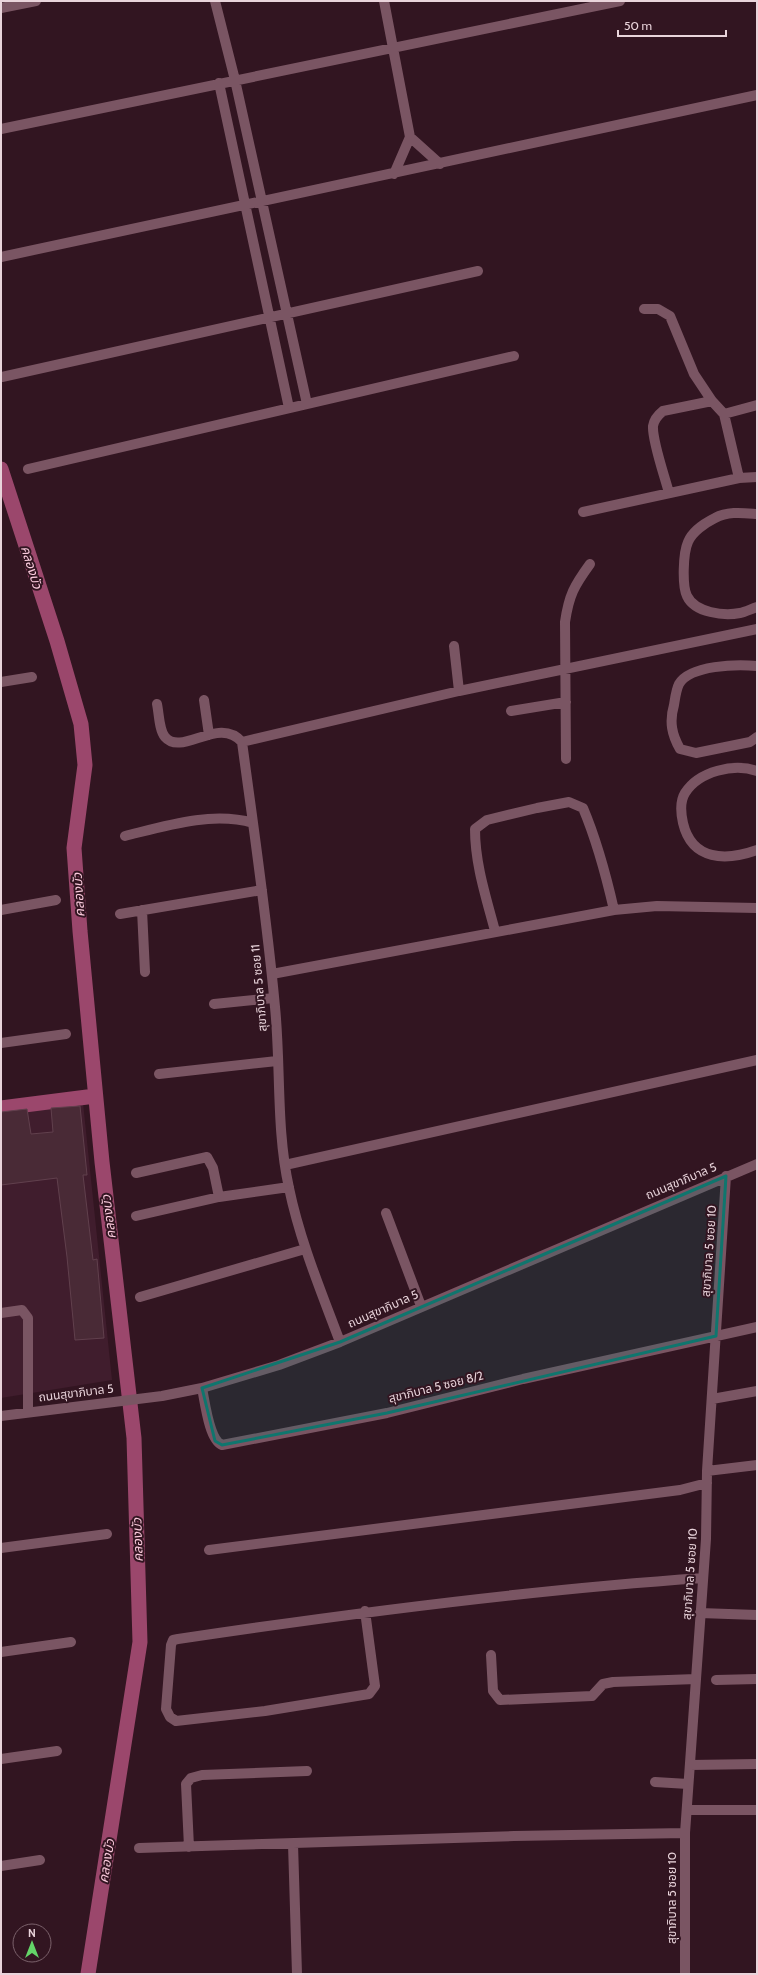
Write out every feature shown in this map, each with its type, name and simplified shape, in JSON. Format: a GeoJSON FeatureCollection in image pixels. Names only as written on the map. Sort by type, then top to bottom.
{"type":"FeatureCollection","features":[{"type":"Feature","properties":{"kind":"street"},"geometry":{"type":"LineString","coordinates":[[1,8],[36,1]]}},
{"type":"Feature","properties":{"kind":"street"},"geometry":{"type":"LineString","coordinates":[[215,1],[235,80],[307,404]]}},
{"type":"Feature","properties":{"kind":"street"},"geometry":{"type":"LineString","coordinates":[[384,1],[410,137],[394,174]]}},
{"type":"Feature","properties":{"kind":"street"},"geometry":{"type":"LineString","coordinates":[[1,129],[620,1]]}},
{"type":"Feature","properties":{"kind":"street"},"geometry":{"type":"LineString","coordinates":[[219,83],[289,408]]}},
{"type":"Feature","properties":{"kind":"street"},"geometry":{"type":"LineString","coordinates":[[1,257],[757,95]]}},
{"type":"Feature","properties":{"kind":"street"},"geometry":{"type":"LineString","coordinates":[[410,137],[440,164]]}},
{"type":"Feature","properties":{"kind":"street"},"geometry":{"type":"LineString","coordinates":[[2,377],[478,270]]}},
{"type":"Feature","properties":{"kind":"street"},"geometry":{"type":"LineString","coordinates":[[644,309],[658,309],[670,316],[694,374],[712,401],[724,414],[738,478]]}},
{"type":"Feature","properties":{"kind":"street"},"geometry":{"type":"LineString","coordinates":[[28,469],[514,356]]}},
{"type":"Feature","properties":{"kind":"street"},"geometry":{"type":"LineString","coordinates":[[669,493],[655,441],[653,427],[657,416],[663,410],[712,401]]}},
{"type":"Feature","properties":{"kind":"street"},"geometry":{"type":"LineString","coordinates":[[724,414],[757,405]]}},
{"type":"Feature","properties":{"kind":"street"},"geometry":{"type":"LineString","coordinates":[[583,512],[738,478],[757,476]]}},
{"type":"Feature","properties":{"kind":"street"},"geometry":{"type":"LineString","coordinates":[[757,514],[731,513],[716,517],[699,528],[688,542],[684,574],[687,597],[699,608],[718,613],[740,613],[757,607]]}},
{"type":"Feature","properties":{"kind":"street"},"geometry":{"type":"LineString","coordinates":[[566,759],[565,622],[568,604],[574,586],[590,564]]}},
{"type":"Feature","properties":{"kind":"street"},"geometry":{"type":"LineString","coordinates":[[157,704],[164,736],[170,741],[185,742],[220,732],[229,733],[236,736],[242,742],[459,691],[757,629]]}},
{"type":"Feature","properties":{"kind":"street"},"geometry":{"type":"LineString","coordinates":[[454,646],[459,691]]}},
{"type":"Feature","properties":{"kind":"street"},"geometry":{"type":"LineString","coordinates":[[757,666],[744,665],[698,670],[679,684],[672,712],[673,736],[680,749],[696,753],[750,742],[757,737]]}},
{"type":"Feature","properties":{"kind":"street"},"geometry":{"type":"LineString","coordinates":[[1,682],[32,677]]}},
{"type":"Feature","properties":{"kind":"street"},"geometry":{"type":"LineString","coordinates":[[204,700],[209,735]]}},
{"type":"Feature","properties":{"kind":"street"},"geometry":{"type":"LineString","coordinates":[[511,711],[566,702]]}},
{"type":"Feature","properties":{"kind":"street","name":"สุขาภิบาล 5 ซอย 11"},"geometry":{"type":"LineString","coordinates":[[242,742],[272,974],[285,1165],[289,1187],[305,1249],[340,1342]]}},
{"type":"Feature","properties":{"kind":"street"},"geometry":{"type":"LineString","coordinates":[[757,771],[751,769],[723,769],[712,772],[696,781],[684,794],[680,813],[686,834],[696,848],[716,856],[740,856],[757,850]]}},
{"type":"Feature","properties":{"kind":"street"},"geometry":{"type":"LineString","coordinates":[[495,931],[480,874],[475,848],[475,829],[487,820],[543,806],[569,802],[583,808],[594,835],[605,870],[614,910]]}},
{"type":"Feature","properties":{"kind":"street"},"geometry":{"type":"LineString","coordinates":[[125,836],[166,826],[219,818],[237,818],[253,823]]}},
{"type":"Feature","properties":{"kind":"street"},"geometry":{"type":"LineString","coordinates":[[120,914],[262,890]]}},
{"type":"Feature","properties":{"kind":"street"},"geometry":{"type":"LineString","coordinates":[[1,910],[56,900]]}},
{"type":"Feature","properties":{"kind":"street"},"geometry":{"type":"LineString","coordinates":[[272,974],[495,931],[614,910],[658,906],[757,908]]}},
{"type":"Feature","properties":{"kind":"street"},"geometry":{"type":"LineString","coordinates":[[142,910],[145,972]]}},
{"type":"Feature","properties":{"kind":"street"},"geometry":{"type":"LineString","coordinates":[[214,1004],[274,998]]}},
{"type":"Feature","properties":{"kind":"street"},"geometry":{"type":"LineString","coordinates":[[1,1043],[66,1034]]}},
{"type":"Feature","properties":{"kind":"street"},"geometry":{"type":"LineString","coordinates":[[285,1165],[757,1060]]}},
{"type":"Feature","properties":{"kind":"street"},"geometry":{"type":"LineString","coordinates":[[159,1074],[277,1061]]}},
{"type":"Feature","properties":{"kind":"street"},"geometry":{"type":"LineString","coordinates":[[136,1173],[207,1157],[213,1168],[219,1197]]}},
{"type":"Feature","properties":{"kind":"street","name":"ถนนสุขาภิบาล 5"},"geometry":{"type":"LineString","coordinates":[[1,1416],[28,1411],[162,1396],[202,1388],[279,1365],[340,1342],[421,1306],[757,1164]]}},
{"type":"Feature","properties":{"kind":"street","name":"สุขาภิบาล 5 ซอย 10"},"geometry":{"type":"LineString","coordinates":[[685,1974],[685,1833],[703,1578],[707,1471],[726,1176]]}},
{"type":"Feature","properties":{"kind":"street"},"geometry":{"type":"LineString","coordinates":[[136,1216],[219,1197],[289,1187]]}},
{"type":"Feature","properties":{"kind":"street"},"geometry":{"type":"LineString","coordinates":[[386,1212],[421,1306]]}},
{"type":"Feature","properties":{"kind":"street"},"geometry":{"type":"LineString","coordinates":[[140,1297],[305,1249]]}},
{"type":"Feature","properties":{"kind":"street"},"geometry":{"type":"LineString","coordinates":[[1,1313],[22,1310],[28,1318],[28,1411]]}},
{"type":"Feature","properties":{"kind":"street","name":"สุขาภิบาล 5 ซอย 8/2"},"geometry":{"type":"LineString","coordinates":[[202,1388],[215,1441],[222,1445],[387,1413],[523,1379],[757,1327]]}},
{"type":"Feature","properties":{"kind":"street"},"geometry":{"type":"LineString","coordinates":[[712,1400],[757,1391]]}},
{"type":"Feature","properties":{"kind":"street"},"geometry":{"type":"LineString","coordinates":[[707,1471],[757,1465]]}},
{"type":"Feature","properties":{"kind":"street"},"geometry":{"type":"LineString","coordinates":[[209,1550],[680,1490],[707,1483]]}},
{"type":"Feature","properties":{"kind":"street"},"geometry":{"type":"LineString","coordinates":[[1,1548],[107,1534]]}},
{"type":"Feature","properties":{"kind":"street"},"geometry":{"type":"LineString","coordinates":[[365,1611],[375,1686],[369,1694],[265,1711],[176,1721],[168,1715],[166,1709],[171,1645],[173,1640],[365,1611],[619,1584],[703,1578]]}},
{"type":"Feature","properties":{"kind":"street"},"geometry":{"type":"LineString","coordinates":[[700,1614],[757,1615]]}},
{"type":"Feature","properties":{"kind":"street"},"geometry":{"type":"LineString","coordinates":[[1,1652],[71,1642]]}},
{"type":"Feature","properties":{"kind":"street"},"geometry":{"type":"LineString","coordinates":[[490,1655],[493,1691],[500,1700],[592,1696],[603,1684],[613,1682],[696,1679]]}},
{"type":"Feature","properties":{"kind":"street"},"geometry":{"type":"LineString","coordinates":[[716,1680],[757,1679]]}},
{"type":"Feature","properties":{"kind":"street"},"geometry":{"type":"LineString","coordinates":[[1,1759],[57,1751]]}},
{"type":"Feature","properties":{"kind":"street"},"geometry":{"type":"LineString","coordinates":[[690,1766],[757,1764]]}},
{"type":"Feature","properties":{"kind":"street"},"geometry":{"type":"LineString","coordinates":[[189,1847],[186,1784],[191,1778],[202,1775],[307,1771]]}},
{"type":"Feature","properties":{"kind":"street"},"geometry":{"type":"LineString","coordinates":[[655,1782],[688,1784]]}},
{"type":"Feature","properties":{"kind":"street"},"geometry":{"type":"LineString","coordinates":[[687,1810],[757,1810]]}},
{"type":"Feature","properties":{"kind":"street"},"geometry":{"type":"LineString","coordinates":[[140,1848],[514,1836],[685,1833]]}},
{"type":"Feature","properties":{"kind":"street"},"geometry":{"type":"LineString","coordinates":[[293,1844],[296,1974]]}},
{"type":"Feature","properties":{"kind":"street"},"geometry":{"type":"LineString","coordinates":[[1,1866],[40,1860]]}},
{"type":"Feature","properties":{"kind":"highlighted area"},"geometry":{"type":"Polygon","coordinates":[[[726,1176],[716,1336],[387,1413],[222,1445],[215,1441],[202,1388],[340,1342],[726,1176]]]}},
{"type":"Feature","properties":{"kind":"shaded area"},"geometry":{"type":"Polygon","coordinates":[[[83,1103],[112,1380],[1,1398],[1,1112],[83,1103]]]}},
{"type":"Feature","properties":{"kind":"building"},"geometry":{"type":"Polygon","coordinates":[[[80,1106],[87,1175],[83,1175],[93,1260],[97,1259],[104,1338],[75,1340],[67,1257],[57,1178],[1,1185],[1,1112],[27,1109],[31,1134],[53,1132],[51,1108],[80,1106]]]}},
{"type":"Feature","properties":{"kind":"waterway","name":"คลองบัว"},"geometry":{"type":"LineString","coordinates":[[1,469],[57,641],[81,724],[85,765],[74,848],[80,931],[102,1162],[134,1438],[140,1642],[88,1974]]}},
{"type":"Feature","properties":{"kind":"waterway"},"geometry":{"type":"LineString","coordinates":[[1,1108],[95,1096]]}}]}
